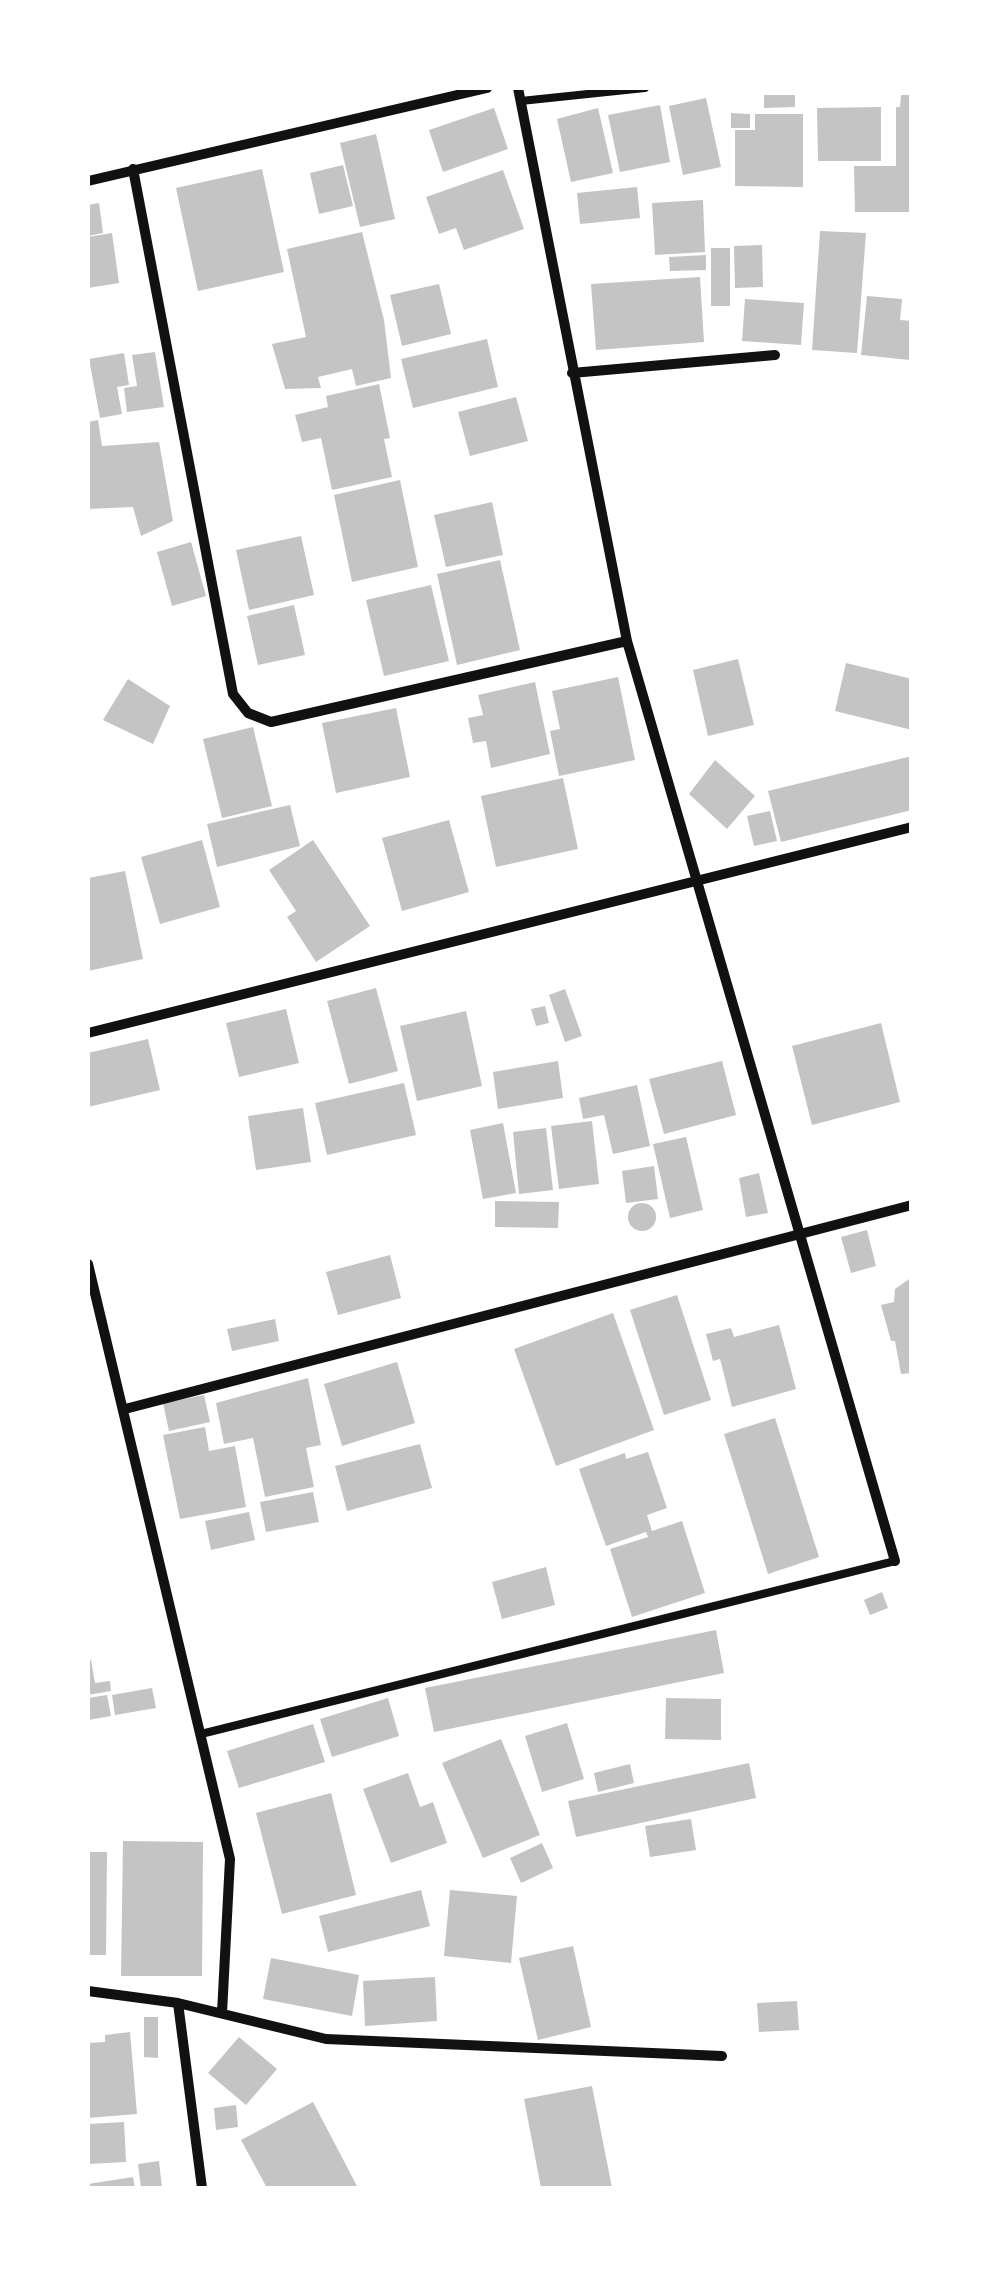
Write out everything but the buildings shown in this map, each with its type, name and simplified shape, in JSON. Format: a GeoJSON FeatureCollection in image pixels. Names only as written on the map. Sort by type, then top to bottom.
{"type":"FeatureCollection","features":[{"type":"Feature","properties":{"kind":"street"},"geometry":{"type":"LineString","coordinates":[[88,182],[487,88]]}},
{"type":"Feature","properties":{"kind":"street"},"geometry":{"type":"LineString","coordinates":[[518,88],[627,641],[896,1561]]}},
{"type":"Feature","properties":{"kind":"street"},"geometry":{"type":"LineString","coordinates":[[133,169],[233,694],[248,713],[270,722],[627,641]]}},
{"type":"Feature","properties":{"kind":"street"},"geometry":{"type":"LineString","coordinates":[[572,373],[775,355]]}},
{"type":"Feature","properties":{"kind":"street"},"geometry":{"type":"LineString","coordinates":[[88,1033],[699,877],[912,827]]}},
{"type":"Feature","properties":{"kind":"street"},"geometry":{"type":"LineString","coordinates":[[125,1409],[912,1205]]}},
{"type":"Feature","properties":{"kind":"street"},"geometry":{"type":"LineString","coordinates":[[88,1264],[230,1859],[222,2014]]}},
{"type":"Feature","properties":{"kind":"street"},"geometry":{"type":"LineString","coordinates":[[88,1991],[178,2002],[326,2039],[722,2056]]}},
{"type":"Feature","properties":{"kind":"street"},"geometry":{"type":"LineString","coordinates":[[178,2002],[202,2188]]}},
{"type":"Feature","properties":{"kind":"lane"},"geometry":{"type":"LineString","coordinates":[[521,101],[646,88]]}},
{"type":"Feature","properties":{"kind":"lane"},"geometry":{"type":"LineString","coordinates":[[201,1734],[896,1561]]}}]}
